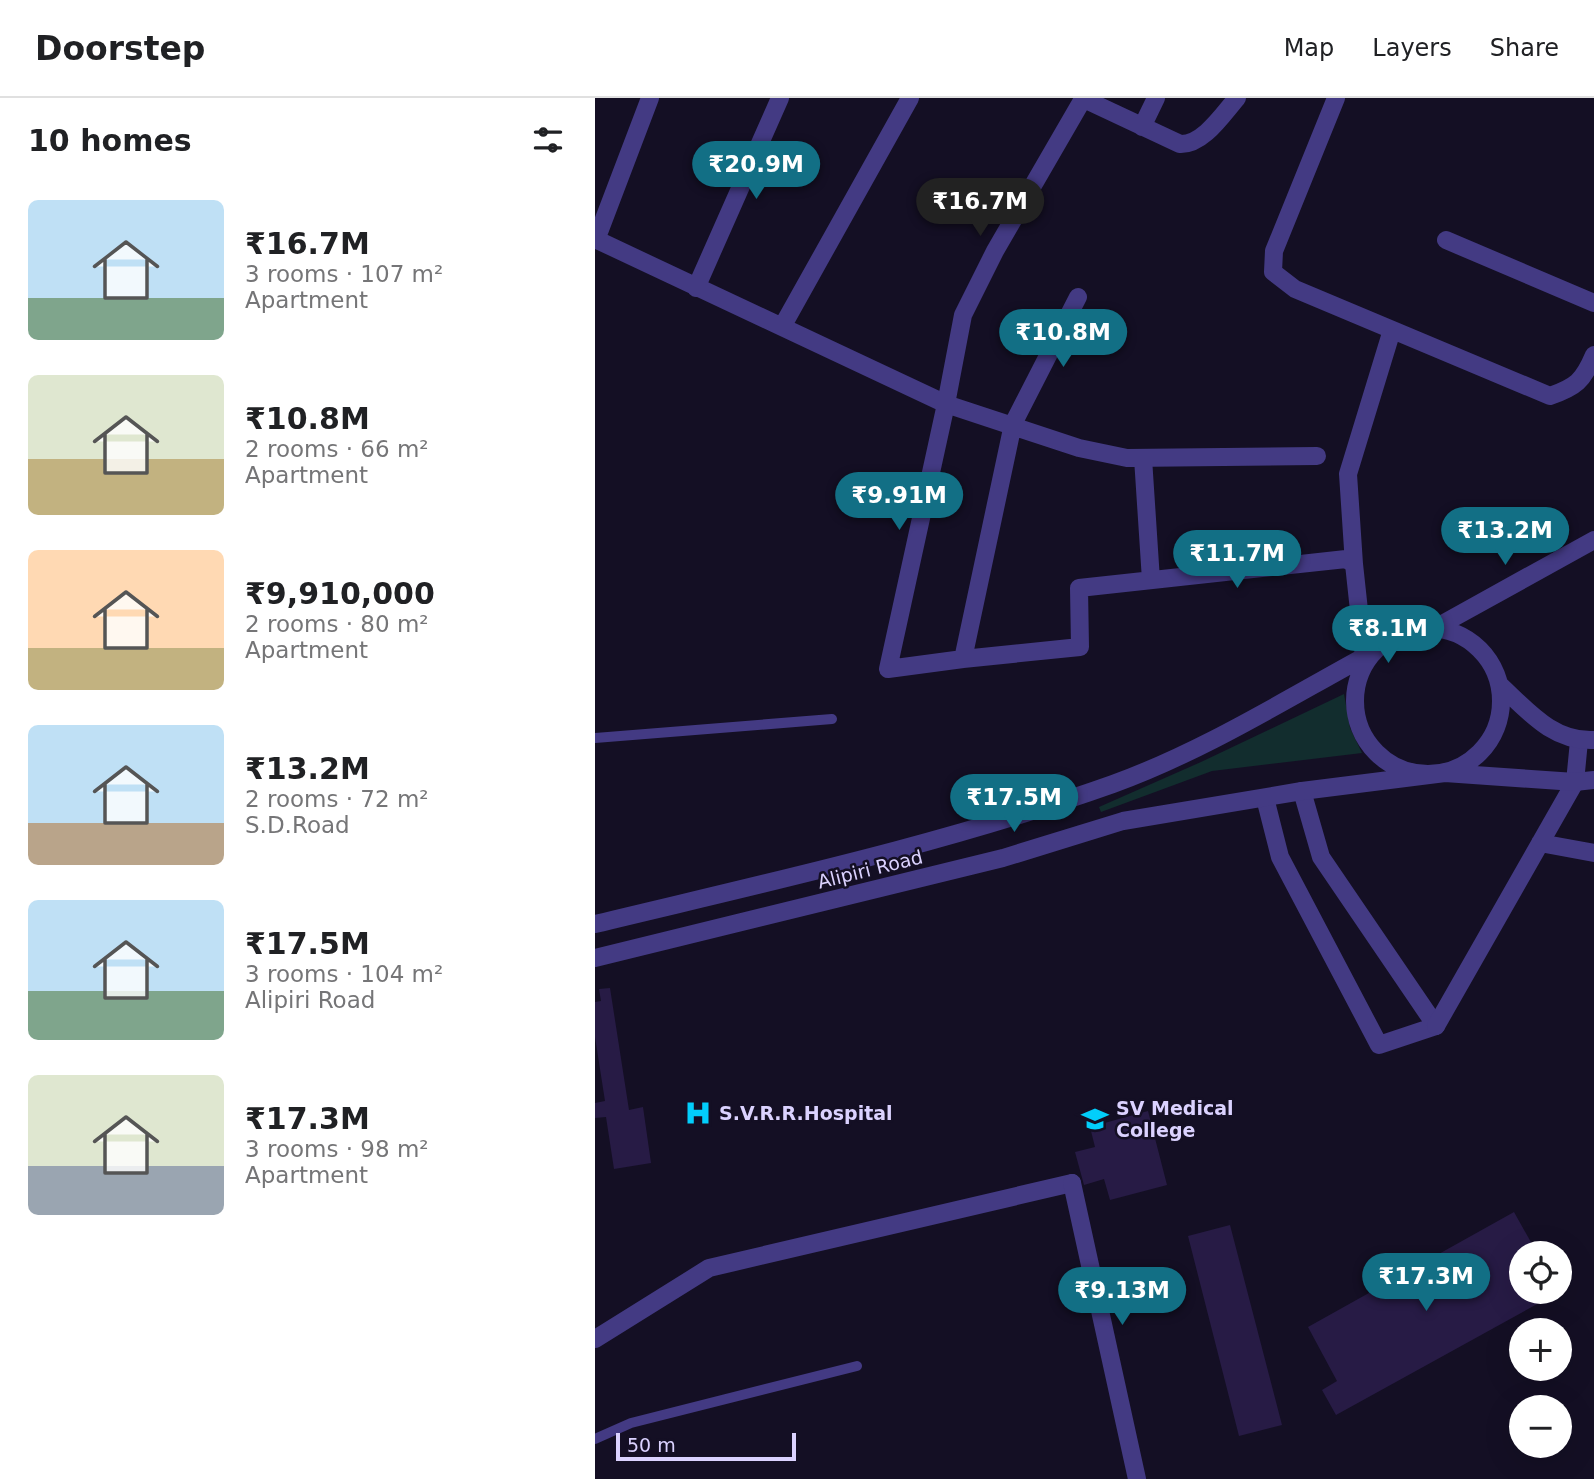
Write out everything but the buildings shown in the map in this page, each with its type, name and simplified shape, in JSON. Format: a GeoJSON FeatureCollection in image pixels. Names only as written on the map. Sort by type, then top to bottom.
{"type":"FeatureCollection","features":[{"type":"Feature","properties":{"kind":"street"},"geometry":{"type":"LineString","coordinates":[[650,98],[595,240],[946,404],[1079,448],[1127,458],[1317,456]]}},
{"type":"Feature","properties":{"kind":"street"},"geometry":{"type":"LineString","coordinates":[[696,288],[780,98]]}},
{"type":"Feature","properties":{"kind":"street"},"geometry":{"type":"LineString","coordinates":[[782,327],[910,98]]}},
{"type":"Feature","properties":{"kind":"street"},"geometry":{"type":"LineString","coordinates":[[1237,98],[1197,140],[1188,144],[1180,144],[1082,98],[995,251],[963,315],[888,669],[1080,647],[1079,588],[1346,559],[1354,564]]}},
{"type":"Feature","properties":{"kind":"street"},"geometry":{"type":"LineString","coordinates":[[1142,127],[1156,98]]}},
{"type":"Feature","properties":{"kind":"street"},"geometry":{"type":"LineString","coordinates":[[1336,98],[1274,251],[1273,272],[1295,289],[1549,396],[1571,388],[1588,369],[1594,355]]}},
{"type":"Feature","properties":{"kind":"street"},"geometry":{"type":"LineString","coordinates":[[1445,240],[1594,303]]}},
{"type":"Feature","properties":{"kind":"street"},"geometry":{"type":"LineString","coordinates":[[963,659],[1013,424],[1078,297]]}},
{"type":"Feature","properties":{"kind":"street"},"geometry":{"type":"LineString","coordinates":[[1369,654],[1354,564],[1348,474],[1392,330]]}},
{"type":"Feature","properties":{"kind":"street"},"geometry":{"type":"LineString","coordinates":[[1143,458],[1151,580]]}},
{"type":"Feature","properties":{"kind":"street"},"geometry":{"type":"LineString","coordinates":[[1435,628],[1594,540]]}},
{"type":"Feature","properties":{"kind":"street"},"geometry":{"type":"LineString","coordinates":[[1445,774],[1464,765],[1482,750],[1495,731],[1501,708],[1500,685],[1492,664],[1477,646],[1458,633],[1435,628],[1413,629],[1391,637],[1369,654],[1361,671],[1355,694],[1356,717],[1365,738],[1379,756],[1398,768],[1420,774],[1575,782],[1594,780]]}},
{"type":"Feature","properties":{"kind":"street","name":"Alipiri Road"},"geometry":{"type":"LineString","coordinates":[[595,924],[899,851],[1114,783],[1212,741],[1369,654]]}},
{"type":"Feature","properties":{"kind":"street"},"geometry":{"type":"LineString","coordinates":[[1265,798],[1280,857],[1379,1045],[1436,1027],[1575,782],[1587,741],[1563,737],[1544,726],[1500,685]]}},
{"type":"Feature","properties":{"kind":"street","name":"Alipiri Road"},"geometry":{"type":"LineString","coordinates":[[595,958],[1003,858],[1123,821],[1302,791],[1445,774]]}},
{"type":"Feature","properties":{"kind":"street"},"geometry":{"type":"LineString","coordinates":[[1302,791],[1321,858],[1436,1027]]}},
{"type":"Feature","properties":{"kind":"street"},"geometry":{"type":"LineString","coordinates":[[1541,844],[1594,853]]}},
{"type":"Feature","properties":{"kind":"street"},"geometry":{"type":"LineString","coordinates":[[595,1339],[709,1268],[1072,1183],[1137,1479]]}},
{"type":"Feature","properties":{"kind":"lane"},"geometry":{"type":"LineString","coordinates":[[595,737],[832,719]]}},
{"type":"Feature","properties":{"kind":"lane"},"geometry":{"type":"LineString","coordinates":[[595,1439],[631,1423],[857,1366]]}},
{"type":"Feature","properties":{"kind":"green space"},"geometry":{"type":"Polygon","coordinates":[[[1344,694],[1350,728],[1362,753],[1212,771],[1101,812],[1099,807],[1344,694]]]}},
{"type":"Feature","properties":{"kind":"place","name":"S.V.R.R.Hospital"},"geometry":{"type":"Point","coordinates":[698,1113]}},
{"type":"Feature","properties":{"kind":"place","name":"SV Medical College"},"geometry":{"type":"Point","coordinates":[1095,1119]}}]}
